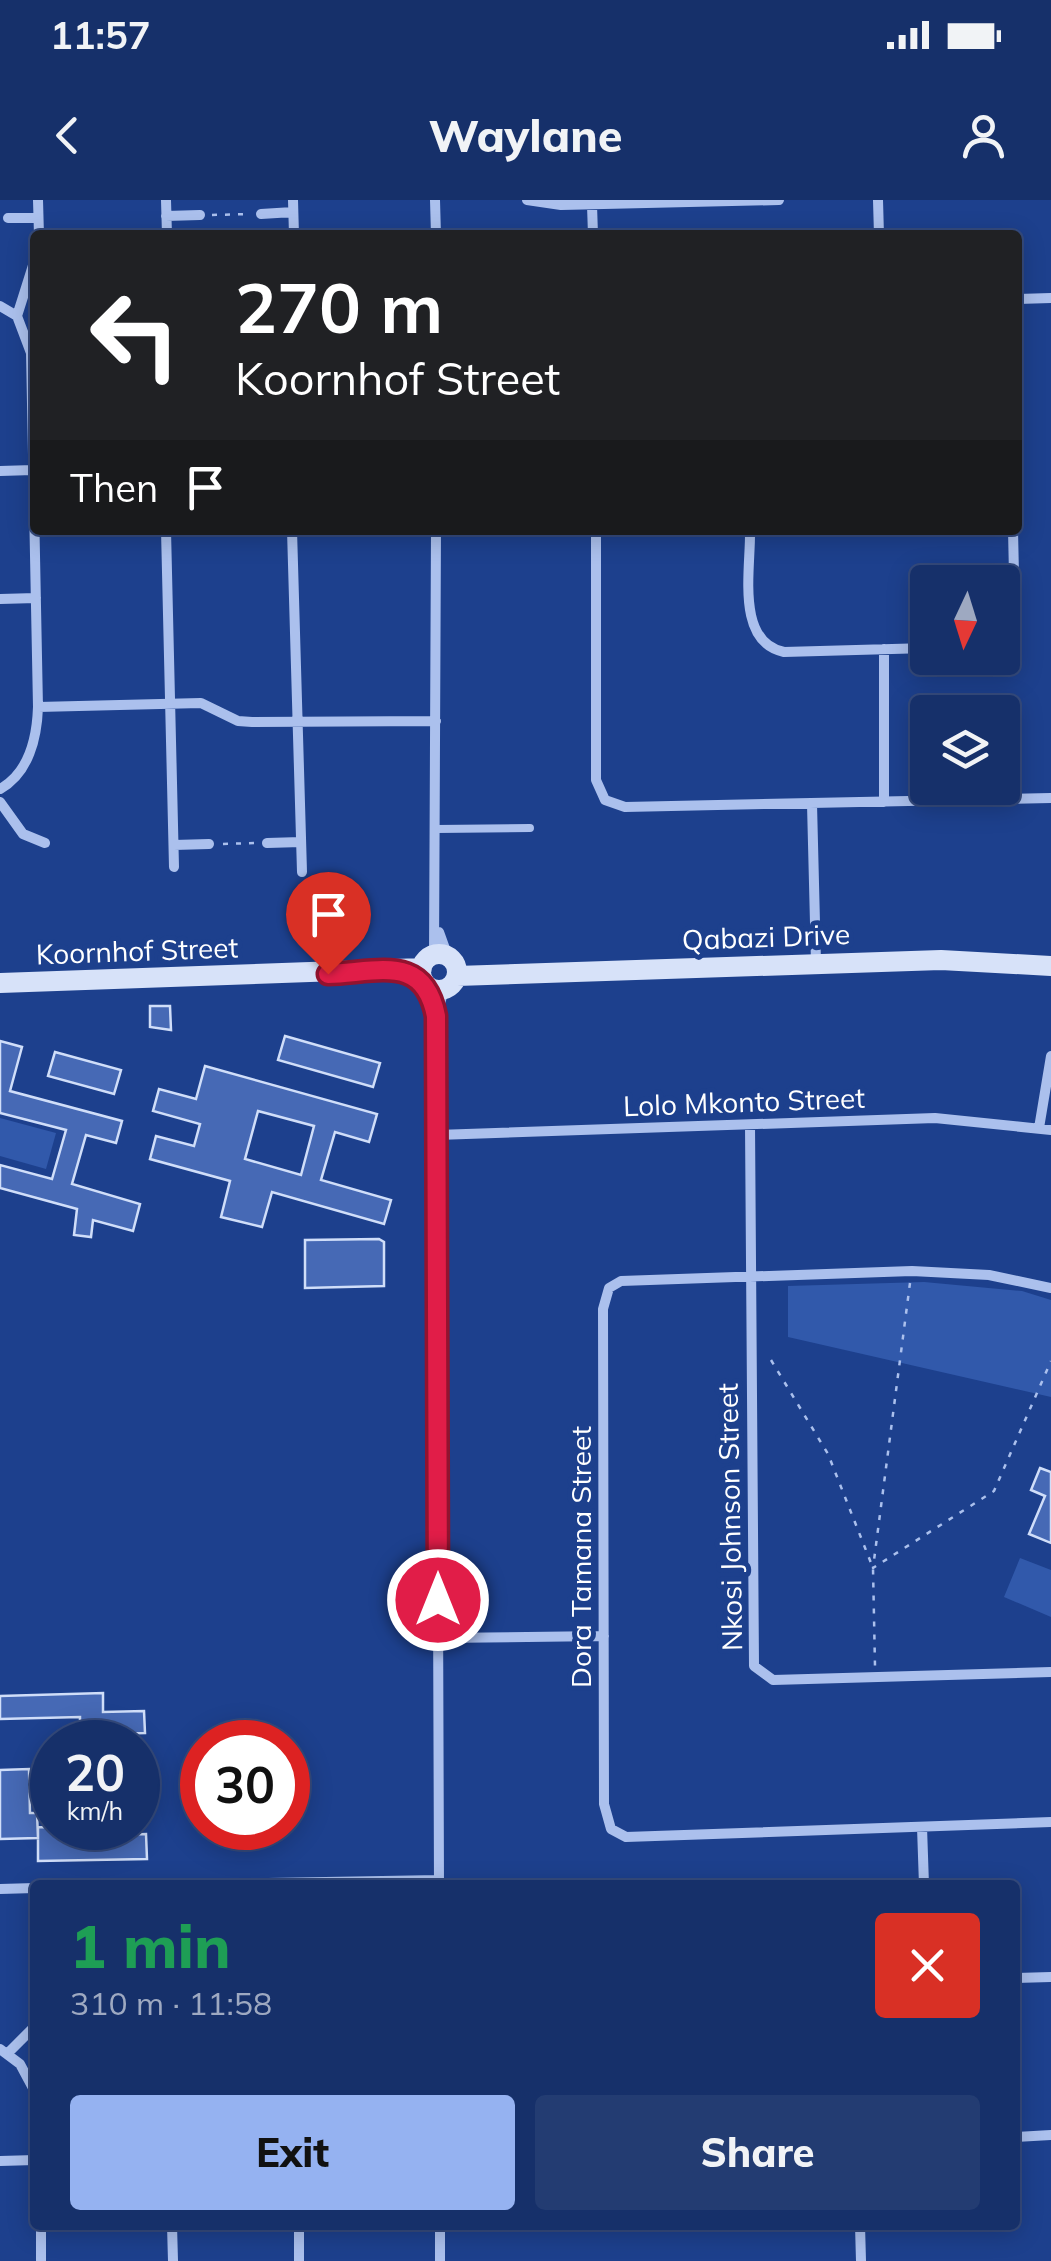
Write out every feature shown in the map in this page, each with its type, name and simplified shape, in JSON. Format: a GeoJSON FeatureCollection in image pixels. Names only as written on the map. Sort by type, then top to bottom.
{"type":"FeatureCollection","features":[{"type":"Feature","properties":{"kind":"street"},"geometry":{"type":"LineString","coordinates":[[38,200],[38,230]]}},
{"type":"Feature","properties":{"kind":"street"},"geometry":{"type":"LineString","coordinates":[[166,200],[167,230]]}},
{"type":"Feature","properties":{"kind":"street"},"geometry":{"type":"LineString","coordinates":[[436,200],[436,230]]}},
{"type":"Feature","properties":{"kind":"street"},"geometry":{"type":"LineString","coordinates":[[527,200],[542,206],[780,200]]}},
{"type":"Feature","properties":{"kind":"street"},"geometry":{"type":"LineString","coordinates":[[878,200],[878,230]]}},
{"type":"Feature","properties":{"kind":"street"},"geometry":{"type":"LineString","coordinates":[[584,203],[592,230]]}},
{"type":"Feature","properties":{"kind":"street"},"geometry":{"type":"LineString","coordinates":[[261,214],[293,206]]}},
{"type":"Feature","properties":{"kind":"street"},"geometry":{"type":"LineString","coordinates":[[166,216],[200,215]]}},
{"type":"Feature","properties":{"kind":"street"},"geometry":{"type":"LineString","coordinates":[[8,218],[38,218]]}},
{"type":"Feature","properties":{"kind":"street"},"geometry":{"type":"LineString","coordinates":[[18,316],[30,276]]}},
{"type":"Feature","properties":{"kind":"street"},"geometry":{"type":"LineString","coordinates":[[1022,299],[1051,298]]}},
{"type":"Feature","properties":{"kind":"street"},"geometry":{"type":"LineString","coordinates":[[0,306],[18,316],[30,345]]}},
{"type":"Feature","properties":{"kind":"street"},"geometry":{"type":"LineString","coordinates":[[0,471],[30,470]]}},
{"type":"Feature","properties":{"kind":"street"},"geometry":{"type":"LineString","coordinates":[[0,789],[19,774],[33,743],[38,707],[35,535]]}},
{"type":"Feature","properties":{"kind":"street"},"geometry":{"type":"LineString","coordinates":[[166,535],[174,867]]}},
{"type":"Feature","properties":{"kind":"street"},"geometry":{"type":"LineString","coordinates":[[292,535],[302,872]]}},
{"type":"Feature","properties":{"kind":"street"},"geometry":{"type":"LineString","coordinates":[[436,535],[439,1880]]}},
{"type":"Feature","properties":{"kind":"street"},"geometry":{"type":"LineString","coordinates":[[596,535],[596,780],[605,800],[625,807],[1051,798]]}},
{"type":"Feature","properties":{"kind":"street"},"geometry":{"type":"LineString","coordinates":[[750,535],[751,621],[764,643],[784,652],[910,648]]}},
{"type":"Feature","properties":{"kind":"street"},"geometry":{"type":"LineString","coordinates":[[1014,535],[1014,565]]}},
{"type":"Feature","properties":{"kind":"street"},"geometry":{"type":"LineString","coordinates":[[0,598],[36,598]]}},
{"type":"Feature","properties":{"kind":"street"},"geometry":{"type":"LineString","coordinates":[[884,649],[884,802]]}},
{"type":"Feature","properties":{"kind":"street"},"geometry":{"type":"LineString","coordinates":[[38,707],[206,704],[238,721],[436,722]]}},
{"type":"Feature","properties":{"kind":"street"},"geometry":{"type":"LineString","coordinates":[[0,802],[23,834],[45,843]]}},
{"type":"Feature","properties":{"kind":"street"},"geometry":{"type":"LineString","coordinates":[[812,804],[816,963]]}},
{"type":"Feature","properties":{"kind":"street"},"geometry":{"type":"LineString","coordinates":[[267,843],[302,842]]}},
{"type":"Feature","properties":{"kind":"street"},"geometry":{"type":"LineString","coordinates":[[174,845],[209,844]]}},
{"type":"Feature","properties":{"kind":"street","name":"Qabazi Drive"},"geometry":{"type":"LineString","coordinates":[[439,972],[940,960],[1051,966]]}},
{"type":"Feature","properties":{"kind":"street","name":"Koornhof Street"},"geometry":{"type":"LineString","coordinates":[[0,982],[439,972]]}},
{"type":"Feature","properties":{"kind":"street"},"geometry":{"type":"LineString","coordinates":[[1045,1129],[1051,1056]]}},
{"type":"Feature","properties":{"kind":"street","name":"Lolo Mkonto Street"},"geometry":{"type":"LineString","coordinates":[[437,1135],[934,1118],[1045,1129]]}},
{"type":"Feature","properties":{"kind":"street","name":"Nkosi Johnson Street"},"geometry":{"type":"LineString","coordinates":[[750,1125],[754,1666],[773,1680],[1051,1672]]}},
{"type":"Feature","properties":{"kind":"street","name":"Dora Tamana Street"},"geometry":{"type":"LineString","coordinates":[[1051,1288],[989,1275],[912,1271],[621,1281],[605,1295],[604,1636],[604,1804],[606,1822],[615,1833],[626,1837],[1051,1822]]}},
{"type":"Feature","properties":{"kind":"street"},"geometry":{"type":"LineString","coordinates":[[438,1638],[604,1636]]}},
{"type":"Feature","properties":{"kind":"street"},"geometry":{"type":"LineString","coordinates":[[922,1827],[924,1880]]}},
{"type":"Feature","properties":{"kind":"street"},"geometry":{"type":"LineString","coordinates":[[0,1889],[30,1888]]}},
{"type":"Feature","properties":{"kind":"street"},"geometry":{"type":"LineString","coordinates":[[1020,1978],[1051,1977]]}},
{"type":"Feature","properties":{"kind":"street"},"geometry":{"type":"LineString","coordinates":[[30,2030],[4,2050],[30,2085]]}},
{"type":"Feature","properties":{"kind":"street"},"geometry":{"type":"LineString","coordinates":[[1020,2136],[1051,2136]]}},
{"type":"Feature","properties":{"kind":"street"},"geometry":{"type":"LineString","coordinates":[[0,2161],[30,2160]]}},
{"type":"Feature","properties":{"kind":"street"},"geometry":{"type":"LineString","coordinates":[[40,2230],[42,2261]]}},
{"type":"Feature","properties":{"kind":"street"},"geometry":{"type":"LineString","coordinates":[[172,2230],[173,2261]]}},
{"type":"Feature","properties":{"kind":"street"},"geometry":{"type":"LineString","coordinates":[[299,2230],[300,2261]]}},
{"type":"Feature","properties":{"kind":"street"},"geometry":{"type":"LineString","coordinates":[[440,2230],[440,2261]]}},
{"type":"Feature","properties":{"kind":"street"},"geometry":{"type":"LineString","coordinates":[[860,2230],[861,2261]]}},
{"type":"Feature","properties":{"kind":"lane"},"geometry":{"type":"LineString","coordinates":[[436,829],[530,828]]}},
{"type":"Feature","properties":{"kind":"path"},"geometry":{"type":"LineString","coordinates":[[200,215],[261,214]]}},
{"type":"Feature","properties":{"kind":"path"},"geometry":{"type":"LineString","coordinates":[[209,844],[267,843]]}},
{"type":"Feature","properties":{"kind":"path"},"geometry":{"type":"LineString","coordinates":[[876,1678],[873,1568],[912,1271]]}},
{"type":"Feature","properties":{"kind":"path"},"geometry":{"type":"LineString","coordinates":[[771,1360],[828,1454],[873,1568]]}},
{"type":"Feature","properties":{"kind":"path"},"geometry":{"type":"LineString","coordinates":[[873,1568],[994,1491],[1051,1361]]}},
{"type":"Feature","properties":{"kind":"shaded area"},"geometry":{"type":"Polygon","coordinates":[[[0,1118],[56,1133],[46,1169],[0,1156],[0,1118]]]}},
{"type":"Feature","properties":{"kind":"shaded area"},"geometry":{"type":"Polygon","coordinates":[[[924,1282],[1022,1291],[1051,1300],[1051,1397],[788,1337],[788,1286],[924,1282]]]}},
{"type":"Feature","properties":{"kind":"shaded area"},"geometry":{"type":"Polygon","coordinates":[[[1020,1558],[1051,1570],[1051,1617],[1004,1597],[1020,1558]]]}},
{"type":"Feature","properties":{"kind":"building"},"geometry":{"type":"Polygon","coordinates":[[[150,1006],[170,1006],[171,1030],[150,1027],[150,1006]]]}},
{"type":"Feature","properties":{"kind":"building"},"geometry":{"type":"Polygon","coordinates":[[[285,1036],[380,1063],[373,1087],[278,1060],[285,1036]]]}},
{"type":"Feature","properties":{"kind":"building"},"geometry":{"type":"Polygon","coordinates":[[[0,1041],[22,1047],[10,1091],[122,1121],[116,1143],[86,1135],[72,1184],[140,1204],[133,1231],[93,1220],[91,1237],[74,1235],[77,1209],[0,1188],[0,1165],[52,1179],[66,1130],[0,1113],[0,1041]]]}},
{"type":"Feature","properties":{"kind":"building"},"geometry":{"type":"Polygon","coordinates":[[[55,1052],[121,1070],[114,1094],[48,1076],[55,1052]]]}},
{"type":"Feature","properties":{"kind":"building"},"geometry":{"type":"Polygon","coordinates":[[[205,1066],[377,1114],[369,1142],[335,1132],[321,1180],[391,1200],[384,1224],[272,1192],[262,1227],[221,1217],[230,1181],[150,1159],[156,1136],[194,1146],[200,1124],[153,1111],[159,1089],[196,1099],[205,1066]],[[258,1111],[245,1159],[301,1175],[314,1126],[258,1111]]]}},
{"type":"Feature","properties":{"kind":"building"},"geometry":{"type":"Polygon","coordinates":[[[305,1240],[384,1242],[384,1286],[305,1288],[305,1240]]]}},
{"type":"Feature","properties":{"kind":"building"},"geometry":{"type":"Polygon","coordinates":[[[1040,1468],[1051,1472],[1051,1543],[1029,1534],[1045,1496],[1031,1490],[1040,1468]]]}},
{"type":"Feature","properties":{"kind":"building"},"geometry":{"type":"Polygon","coordinates":[[[103,1693],[103,1712],[144,1711],[144,1720],[0,1719],[0,1696],[103,1693]]]}},
{"type":"Feature","properties":{"kind":"building"},"geometry":{"type":"Polygon","coordinates":[[[29,1769],[30,1838],[0,1839],[0,1770],[29,1769]]]}},
{"type":"Feature","properties":{"kind":"building"},"geometry":{"type":"Polygon","coordinates":[[[38,1850],[147,1850],[147,1859],[38,1861],[38,1850]]]}},
{"type":"Feature","properties":{"kind":"route"},"geometry":{"type":"LineString","coordinates":[[328,974],[396,972],[422,978],[431,988],[436,1016],[438,1600]]}}]}
